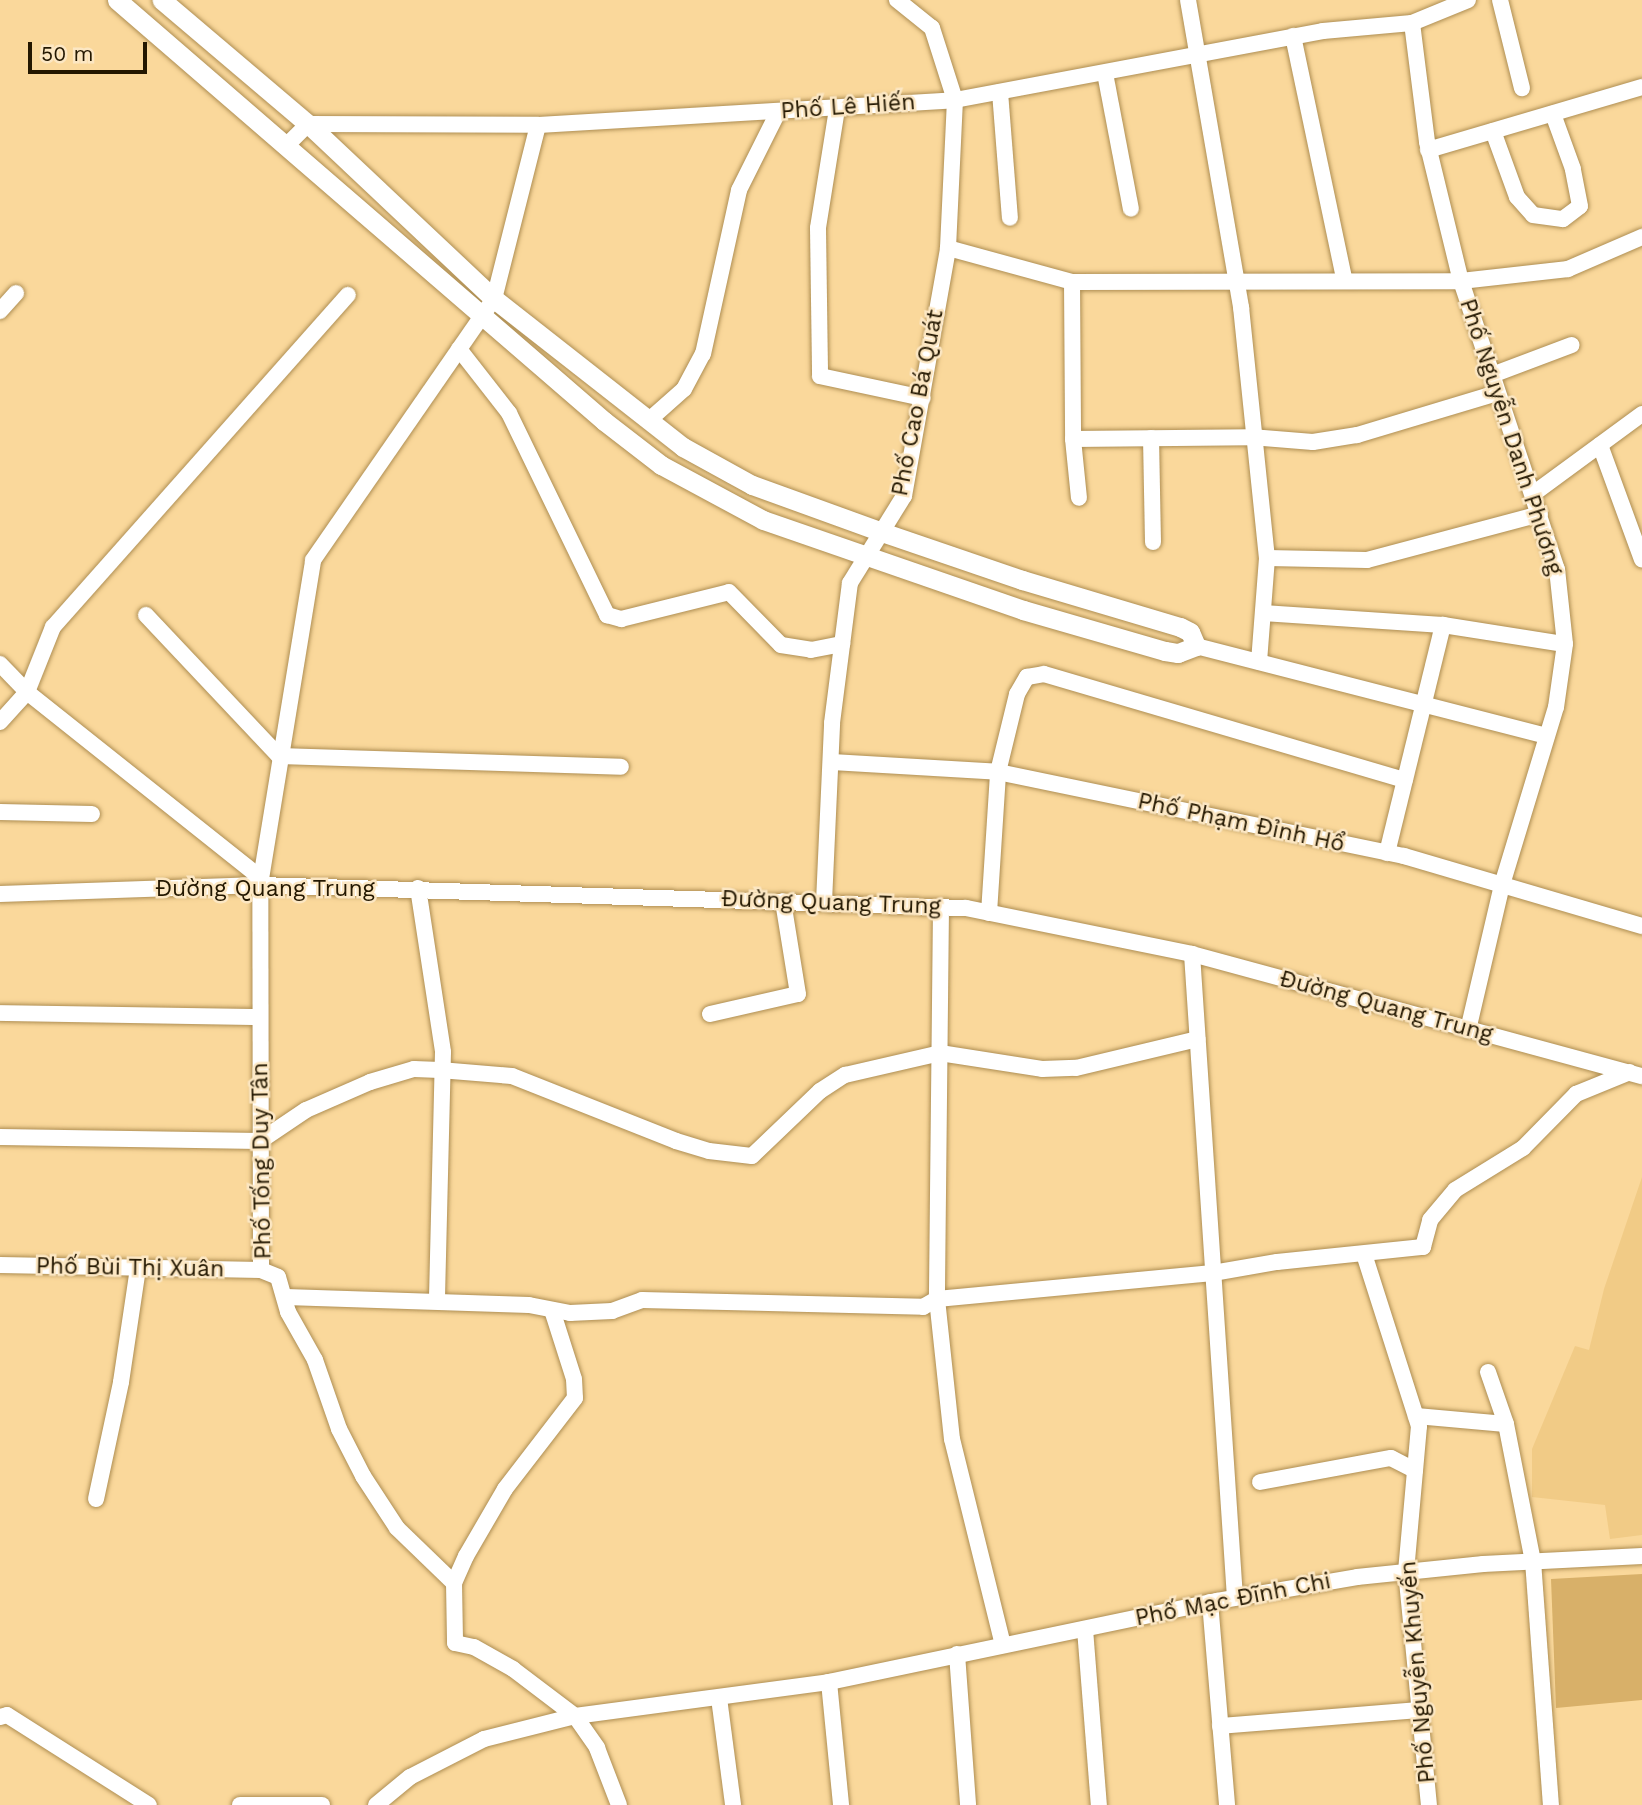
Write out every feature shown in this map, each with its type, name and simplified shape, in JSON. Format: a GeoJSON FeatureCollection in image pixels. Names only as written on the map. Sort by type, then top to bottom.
{"type":"FeatureCollection","features":[{"type":"Feature","properties":{"kind":"street"},"geometry":{"type":"LineString","coordinates":[[117,0],[287,145],[489,306],[683,447],[752,485],[1022,580],[1180,627],[1190,632],[1196,646]]}},
{"type":"Feature","properties":{"kind":"street"},"geometry":{"type":"LineString","coordinates":[[163,0],[308,124],[604,421],[661,464],[763,520],[868,554],[1023,610],[1165,651],[1178,653],[1196,646],[1547,736]]}},
{"type":"Feature","properties":{"kind":"street"},"geometry":{"type":"LineString","coordinates":[[897,0],[932,29],[955,100]]}},
{"type":"Feature","properties":{"kind":"street"},"geometry":{"type":"LineString","coordinates":[[1188,0],[1237,283],[1251,437],[1266,558],[1259,662]]}},
{"type":"Feature","properties":{"kind":"street"},"geometry":{"type":"LineString","coordinates":[[1412,23],[1468,0]]}},
{"type":"Feature","properties":{"kind":"street"},"geometry":{"type":"LineString","coordinates":[[1500,0],[1522,88]]}},
{"type":"Feature","properties":{"kind":"street","name":"Phố Lê Hiến"},"geometry":{"type":"LineString","coordinates":[[308,124],[538,125],[955,100],[1293,37],[1412,23]]}},
{"type":"Feature","properties":{"kind":"street","name":"Phố Nguyễn Danh Phương"},"geometry":{"type":"LineString","coordinates":[[1412,23],[1429,150],[1461,281],[1557,569],[1565,644],[1564,671],[1502,885],[1468,1030]]}},
{"type":"Feature","properties":{"kind":"street"},"geometry":{"type":"LineString","coordinates":[[1293,37],[1344,278]]}},
{"type":"Feature","properties":{"kind":"street"},"geometry":{"type":"LineString","coordinates":[[1105,73],[1131,209]]}},
{"type":"Feature","properties":{"kind":"street"},"geometry":{"type":"LineString","coordinates":[[1429,150],[1642,88]]}},
{"type":"Feature","properties":{"kind":"street"},"geometry":{"type":"LineString","coordinates":[[1000,92],[1010,218]]}},
{"type":"Feature","properties":{"kind":"street","name":"Phố Cao Bá Quát"},"geometry":{"type":"LineString","coordinates":[[824,902],[832,762],[850,583],[904,496],[948,248],[955,100]]}},
{"type":"Feature","properties":{"kind":"street"},"geometry":{"type":"LineString","coordinates":[[837,109],[818,228],[820,376],[923,398]]}},
{"type":"Feature","properties":{"kind":"street"},"geometry":{"type":"LineString","coordinates":[[648,421],[684,389],[703,354],[739,190],[778,112]]}},
{"type":"Feature","properties":{"kind":"street"},"geometry":{"type":"LineString","coordinates":[[1493,131],[1517,197],[1533,215],[1563,219],[1580,206],[1573,169],[1553,114]]}},
{"type":"Feature","properties":{"kind":"street"},"geometry":{"type":"LineString","coordinates":[[287,145],[308,124]]}},
{"type":"Feature","properties":{"kind":"street"},"geometry":{"type":"LineString","coordinates":[[489,306],[538,125]]}},
{"type":"Feature","properties":{"kind":"street"},"geometry":{"type":"LineString","coordinates":[[948,248],[1072,282],[1237,283],[1344,278],[1461,281],[1568,269],[1642,237]]}},
{"type":"Feature","properties":{"kind":"street"},"geometry":{"type":"LineString","coordinates":[[1072,282],[1073,439],[1079,498]]}},
{"type":"Feature","properties":{"kind":"street"},"geometry":{"type":"LineString","coordinates":[[0,311],[16,293]]}},
{"type":"Feature","properties":{"kind":"street"},"geometry":{"type":"LineString","coordinates":[[0,722],[27,692],[52,627],[348,295]]}},
{"type":"Feature","properties":{"kind":"street","name":"Phố Tống Duy Tân"},"geometry":{"type":"LineString","coordinates":[[454,1583],[397,1528],[363,1476],[338,1429],[278,1277],[261,1270],[260,882],[313,560],[489,306]]}},
{"type":"Feature","properties":{"kind":"street"},"geometry":{"type":"LineString","coordinates":[[1492,375],[1572,345]]}},
{"type":"Feature","properties":{"kind":"street"},"geometry":{"type":"LineString","coordinates":[[459,349],[509,413],[607,615],[621,619],[729,592],[781,645],[811,649],[842,644]]}},
{"type":"Feature","properties":{"kind":"street"},"geometry":{"type":"LineString","coordinates":[[1073,439],[1251,437],[1313,442],[1356,435],[1497,393]]}},
{"type":"Feature","properties":{"kind":"street"},"geometry":{"type":"LineString","coordinates":[[1533,494],[1642,414]]}},
{"type":"Feature","properties":{"kind":"street"},"geometry":{"type":"LineString","coordinates":[[1152,438],[1153,542]]}},
{"type":"Feature","properties":{"kind":"street"},"geometry":{"type":"LineString","coordinates":[[1600,445],[1642,560]]}},
{"type":"Feature","properties":{"kind":"street"},"geometry":{"type":"LineString","coordinates":[[1266,558],[1367,560],[1540,514]]}},
{"type":"Feature","properties":{"kind":"street"},"geometry":{"type":"LineString","coordinates":[[1263,613],[1443,625],[1565,644]]}},
{"type":"Feature","properties":{"kind":"street"},"geometry":{"type":"LineString","coordinates":[[146,615],[279,756],[621,767]]}},
{"type":"Feature","properties":{"kind":"street"},"geometry":{"type":"LineString","coordinates":[[1387,853],[1426,704],[1443,625]]}},
{"type":"Feature","properties":{"kind":"street"},"geometry":{"type":"LineString","coordinates":[[0,664],[27,692],[260,882]]}},
{"type":"Feature","properties":{"kind":"street"},"geometry":{"type":"LineString","coordinates":[[989,913],[998,772],[1021,684],[1027,677],[1044,674],[1405,780]]}},
{"type":"Feature","properties":{"kind":"street","name":"Phố Phạm Đỉnh Hổ"},"geometry":{"type":"LineString","coordinates":[[832,762],[998,772],[1387,853],[1642,926]]}},
{"type":"Feature","properties":{"kind":"street"},"geometry":{"type":"LineString","coordinates":[[0,812],[92,814]]}},
{"type":"Feature","properties":{"kind":"street","name":"Đường Quang Trung"},"geometry":{"type":"LineString","coordinates":[[0,894],[260,882],[942,907],[989,913],[1192,954],[1636,1074]]}},
{"type":"Feature","properties":{"kind":"street"},"geometry":{"type":"LineString","coordinates":[[418,888],[443,1052],[440,1070],[437,1301]]}},
{"type":"Feature","properties":{"kind":"street"},"geometry":{"type":"LineString","coordinates":[[710,1014],[798,994],[783,901]]}},
{"type":"Feature","properties":{"kind":"street"},"geometry":{"type":"LineString","coordinates":[[942,907],[937,1299],[952,1439],[1003,1645]]}},
{"type":"Feature","properties":{"kind":"street"},"geometry":{"type":"LineString","coordinates":[[1192,954],[1235,1598]]}},
{"type":"Feature","properties":{"kind":"street"},"geometry":{"type":"LineString","coordinates":[[0,1013],[260,1017]]}},
{"type":"Feature","properties":{"kind":"street"},"geometry":{"type":"LineString","coordinates":[[0,1136],[260,1141],[306,1110],[370,1082],[415,1069],[512,1076],[676,1141],[709,1151],[752,1156],[820,1091],[845,1075],[940,1053],[1042,1069],[1076,1068],[1198,1039]]}},
{"type":"Feature","properties":{"kind":"street"},"geometry":{"type":"LineString","coordinates":[[286,1297],[437,1301],[552,1310],[612,1311],[642,1300],[923,1307],[937,1299],[1213,1273],[1277,1262],[1423,1247],[1430,1220],[1455,1190],[1522,1148],[1576,1094],[1636,1074]]}},
{"type":"Feature","properties":{"kind":"street","name":"Phố Nguyễn Khuyến"},"geometry":{"type":"LineString","coordinates":[[1364,1254],[1416,1416],[1415,1470],[1406,1571],[1429,1805]]}},
{"type":"Feature","properties":{"kind":"street","name":"Phố Bùi Thị Xuân"},"geometry":{"type":"LineString","coordinates":[[0,1265],[261,1270]]}},
{"type":"Feature","properties":{"kind":"street"},"geometry":{"type":"LineString","coordinates":[[96,1499],[121,1382],[138,1268]]}},
{"type":"Feature","properties":{"kind":"street"},"geometry":{"type":"LineString","coordinates":[[552,1310],[574,1379],[575,1398],[505,1489],[454,1583],[455,1643],[474,1647],[513,1669],[575,1716],[597,1748],[618,1805]]}},
{"type":"Feature","properties":{"kind":"street"},"geometry":{"type":"LineString","coordinates":[[1488,1372],[1506,1424],[1534,1562],[1551,1805]]}},
{"type":"Feature","properties":{"kind":"street"},"geometry":{"type":"LineString","coordinates":[[1416,1416],[1506,1424]]}},
{"type":"Feature","properties":{"kind":"street"},"geometry":{"type":"LineString","coordinates":[[1260,1482],[1391,1458],[1415,1470]]}},
{"type":"Feature","properties":{"kind":"street","name":"Phố Mạc Đĩnh Chi"},"geometry":{"type":"LineString","coordinates":[[575,1716],[829,1682],[1210,1602],[1406,1571],[1642,1556]]}},
{"type":"Feature","properties":{"kind":"street"},"geometry":{"type":"LineString","coordinates":[[1210,1602],[1227,1805]]}},
{"type":"Feature","properties":{"kind":"street"},"geometry":{"type":"LineString","coordinates":[[1085,1629],[1099,1805]]}},
{"type":"Feature","properties":{"kind":"street"},"geometry":{"type":"LineString","coordinates":[[957,1654],[968,1805]]}},
{"type":"Feature","properties":{"kind":"street"},"geometry":{"type":"LineString","coordinates":[[829,1682],[841,1805]]}},
{"type":"Feature","properties":{"kind":"street"},"geometry":{"type":"LineString","coordinates":[[719,1698],[733,1805]]}},
{"type":"Feature","properties":{"kind":"street"},"geometry":{"type":"LineString","coordinates":[[1220,1726],[1420,1710]]}},
{"type":"Feature","properties":{"kind":"street"},"geometry":{"type":"LineString","coordinates":[[0,1717],[7,1715],[149,1805]]}},
{"type":"Feature","properties":{"kind":"street"},"geometry":{"type":"LineString","coordinates":[[376,1805],[410,1777],[484,1739],[575,1716]]}},
{"type":"Feature","properties":{"kind":"street"},"geometry":{"type":"LineString","coordinates":[[240,1805],[322,1805]]}},
{"type":"Feature","properties":{"kind":"shaded area"},"geometry":{"type":"Polygon","coordinates":[[[1642,1177],[1642,1535],[1610,1539],[1605,1505],[1532,1497],[1532,1449],[1575,1346],[1589,1350],[1604,1289],[1642,1177]]]}},
{"type":"Feature","properties":{"kind":"shaded area"},"geometry":{"type":"Polygon","coordinates":[[[1642,1574],[1642,1700],[1556,1708],[1551,1579],[1642,1574]]]}}]}
